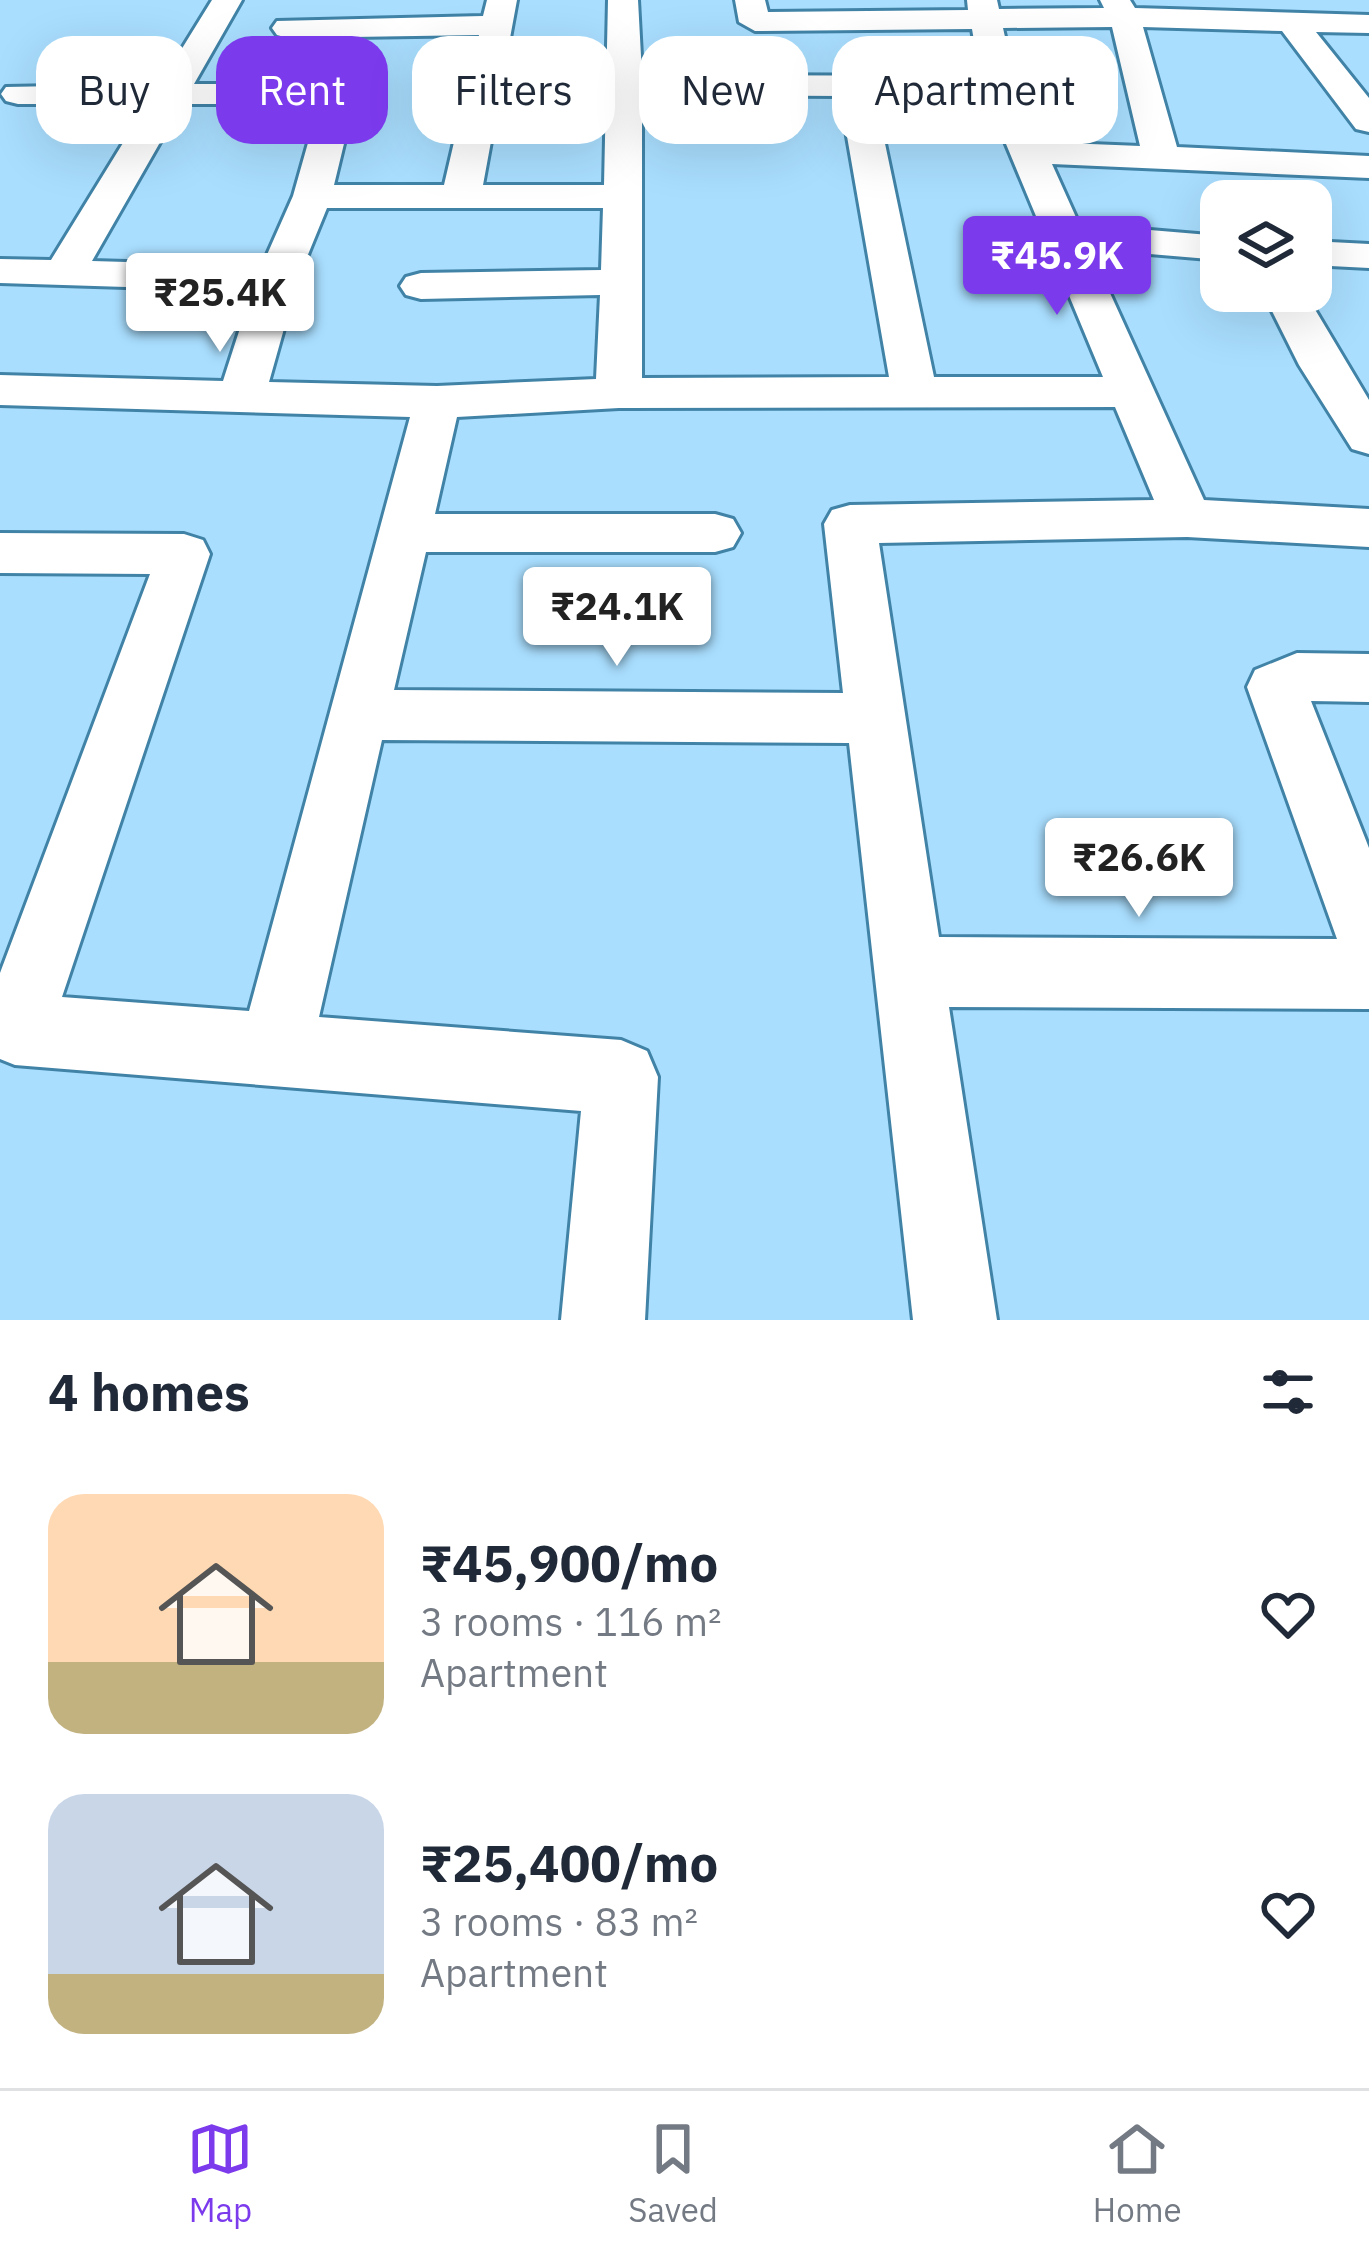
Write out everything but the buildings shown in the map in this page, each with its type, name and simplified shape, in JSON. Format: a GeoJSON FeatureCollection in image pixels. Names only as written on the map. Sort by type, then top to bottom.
{"type":"FeatureCollection","features":[{"type":"Feature","properties":{"kind":"street"},"geometry":{"type":"LineString","coordinates":[[192,58],[227,0]]}},
{"type":"Feature","properties":{"kind":"street"},"geometry":{"type":"LineString","coordinates":[[619,393],[623,0]]}},
{"type":"Feature","properties":{"kind":"street"},"geometry":{"type":"LineString","coordinates":[[750,0],[755,22],[983,10],[1120,9],[1369,24]]}},
{"type":"Feature","properties":{"kind":"street"},"geometry":{"type":"LineString","coordinates":[[1120,9],[1161,158]]}},
{"type":"Feature","properties":{"kind":"street"},"geometry":{"type":"LineString","coordinates":[[288,28],[500,13],[460,196]]}},
{"type":"Feature","properties":{"kind":"street"},"geometry":{"type":"LineString","coordinates":[[1291,22],[1344,92],[1365,108]]}},
{"type":"Feature","properties":{"kind":"street"},"geometry":{"type":"LineString","coordinates":[[625,85],[832,85]]}},
{"type":"Feature","properties":{"kind":"street"},"geometry":{"type":"LineString","coordinates":[[18,94],[36,94]]}},
{"type":"Feature","properties":{"kind":"street"},"geometry":{"type":"LineString","coordinates":[[192,94],[339,94],[312,196],[277,279],[241,397]]}},
{"type":"Feature","properties":{"kind":"street"},"geometry":{"type":"LineString","coordinates":[[64,273],[140,144]]}},
{"type":"Feature","properties":{"kind":"street"},"geometry":{"type":"LineString","coordinates":[[864,144],[915,392]]}},
{"type":"Feature","properties":{"kind":"street"},"geometry":{"type":"LineString","coordinates":[[1024,144],[1186,518]]}},
{"type":"Feature","properties":{"kind":"street"},"geometry":{"type":"LineString","coordinates":[[1027,152],[1369,166]]}},
{"type":"Feature","properties":{"kind":"street"},"geometry":{"type":"LineString","coordinates":[[312,196],[623,197]]}},
{"type":"Feature","properties":{"kind":"street"},"geometry":{"type":"LineString","coordinates":[[1063,235],[1200,246]]}},
{"type":"Feature","properties":{"kind":"street"},"geometry":{"type":"LineString","coordinates":[[1332,254],[1369,256]]}},
{"type":"Feature","properties":{"kind":"street"},"geometry":{"type":"LineString","coordinates":[[0,271],[277,279]]}},
{"type":"Feature","properties":{"kind":"street"},"geometry":{"type":"LineString","coordinates":[[421,286],[621,282]]}},
{"type":"Feature","properties":{"kind":"street"},"geometry":{"type":"LineString","coordinates":[[1294,312],[1369,437]]}},
{"type":"Feature","properties":{"kind":"street"},"geometry":{"type":"LineString","coordinates":[[1322,365],[1369,369]]}},
{"type":"Feature","properties":{"kind":"street"},"geometry":{"type":"LineString","coordinates":[[0,390],[437,402],[619,393],[1132,392]]}},
{"type":"Feature","properties":{"kind":"street"},"geometry":{"type":"LineString","coordinates":[[275,1049],[437,402]]}},
{"type":"Feature","properties":{"kind":"street"},"geometry":{"type":"LineString","coordinates":[[955,1320],[850,524],[1186,518],[1369,528]]}},
{"type":"Feature","properties":{"kind":"street"},"geometry":{"type":"LineString","coordinates":[[404,533],[715,533]]}},
{"type":"Feature","properties":{"kind":"street"},"geometry":{"type":"LineString","coordinates":[[0,553],[184,554],[8,1029],[622,1077],[603,1320]]}},
{"type":"Feature","properties":{"kind":"street"},"geometry":{"type":"LineString","coordinates":[[1369,678],[1297,676],[1276,687],[1369,934]]}},
{"type":"Feature","properties":{"kind":"street"},"geometry":{"type":"LineString","coordinates":[[359,715],[875,718]]}},
{"type":"Feature","properties":{"kind":"street"},"geometry":{"type":"LineString","coordinates":[[909,972],[1369,974]]}}]}
